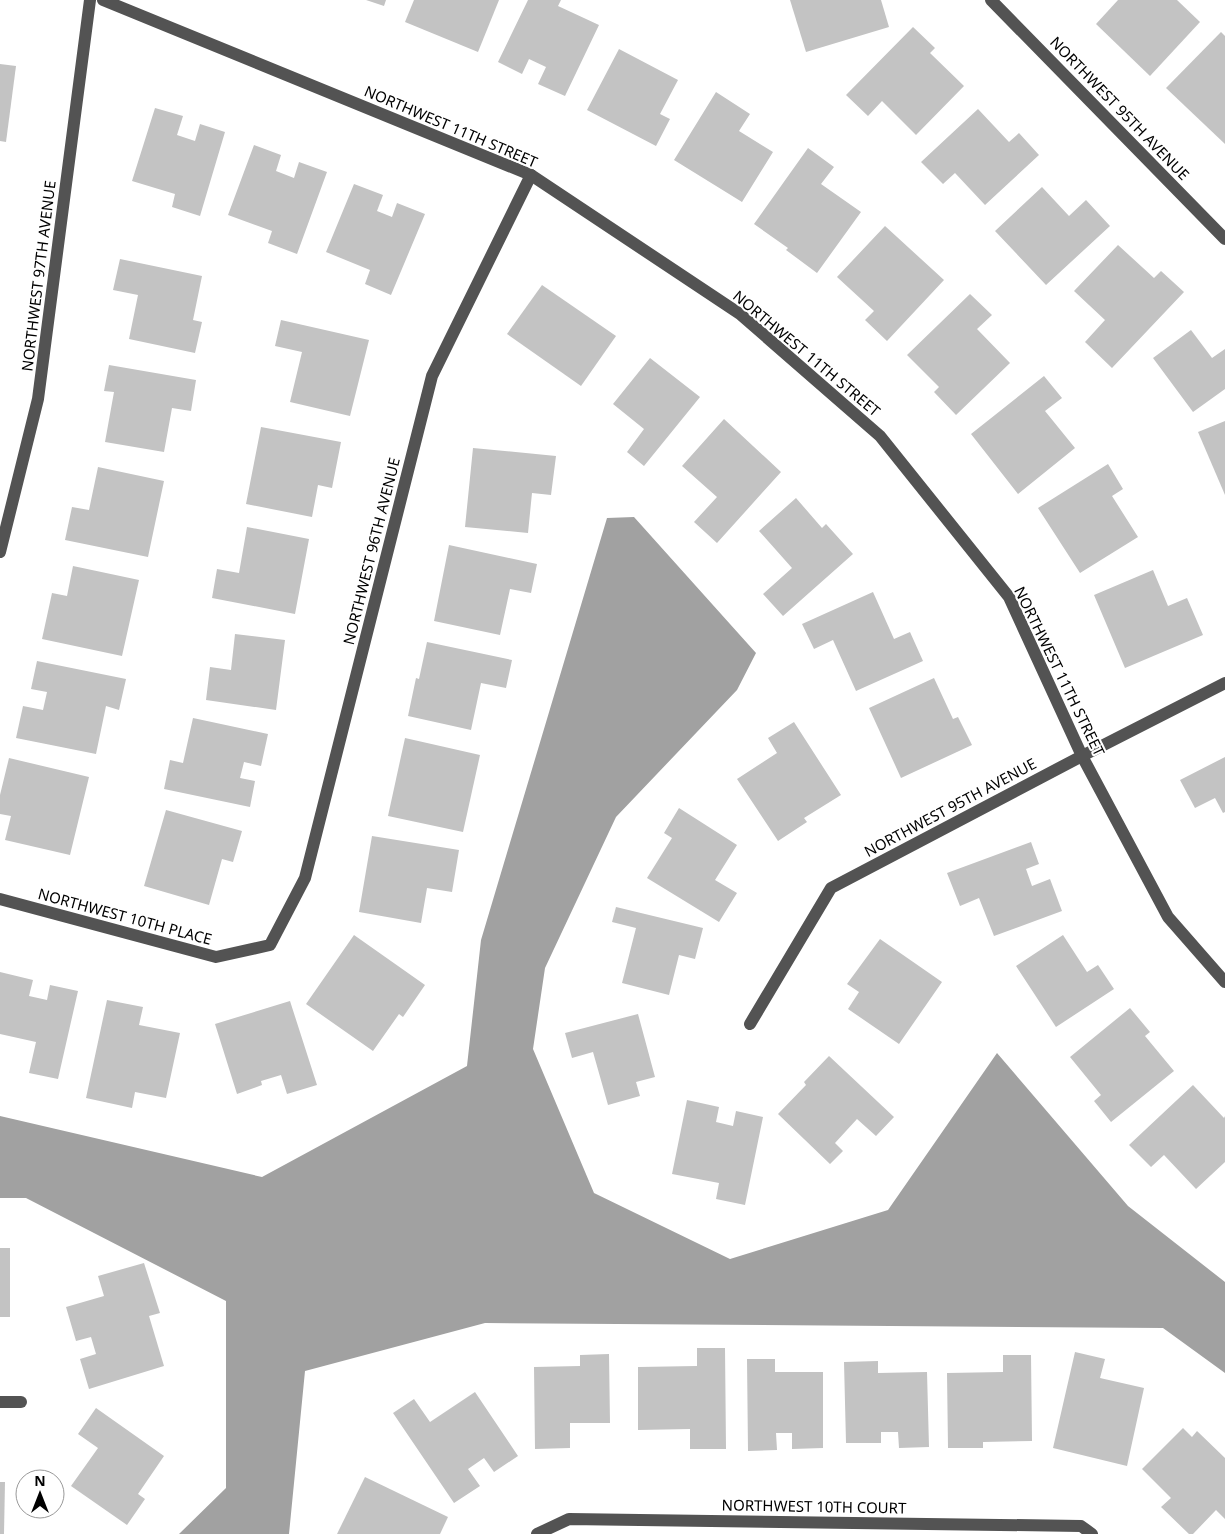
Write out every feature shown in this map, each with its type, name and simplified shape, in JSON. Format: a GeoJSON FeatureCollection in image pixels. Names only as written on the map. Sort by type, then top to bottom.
{"type":"FeatureCollection","features":[{"type":"Feature","properties":{"kind":"street","name":"NORTHWEST 97TH AVENUE"},"geometry":{"type":"LineString","coordinates":[[0,552],[38,399],[90,0]]}},
{"type":"Feature","properties":{"kind":"street","name":"NORTHWEST 11TH STREET"},"geometry":{"type":"LineString","coordinates":[[102,0],[531,175],[740,314],[880,436],[1009,596],[1082,756],[1168,917],[1225,982]]}},
{"type":"Feature","properties":{"kind":"street","name":"NORTHWEST 95TH AVENUE"},"geometry":{"type":"LineString","coordinates":[[991,0],[1225,239]]}},
{"type":"Feature","properties":{"kind":"street","name":"NORTHWEST 96TH AVENUE"},"geometry":{"type":"LineString","coordinates":[[270,945],[305,878],[432,376],[531,175]]}},
{"type":"Feature","properties":{"kind":"street","name":"NORTHWEST 95TH AVENUE"},"geometry":{"type":"LineString","coordinates":[[750,1024],[831,888],[1225,683]]}},
{"type":"Feature","properties":{"kind":"street","name":"NORTHWEST 10TH PLACE"},"geometry":{"type":"LineString","coordinates":[[0,899],[216,957],[270,945]]}},
{"type":"Feature","properties":{"kind":"street"},"geometry":{"type":"LineString","coordinates":[[0,1402],[21,1402]]}},
{"type":"Feature","properties":{"kind":"street","name":"NORTHWEST 10TH COURT"},"geometry":{"type":"LineString","coordinates":[[537,1534],[569,1519],[1081,1526],[1092,1534]]}},
{"type":"Feature","properties":{"kind":"shaded area"},"geometry":{"type":"Polygon","coordinates":[[[634,517],[756,653],[737,690],[616,817],[545,968],[533,1049],[594,1193],[730,1259],[888,1210],[997,1053],[1128,1206],[1225,1282],[1225,1373],[1163,1328],[485,1323],[305,1371],[289,1534],[179,1534],[226,1488],[226,1301],[26,1198],[0,1198],[0,1116],[262,1177],[467,1066],[481,940],[607,518],[634,517]]]}},
{"type":"Feature","properties":{"kind":"building"},"geometry":{"type":"Polygon","coordinates":[[[366,0],[386,0],[384,6],[366,0]]]}},
{"type":"Feature","properties":{"kind":"building"},"geometry":{"type":"Polygon","coordinates":[[[414,0],[499,0],[478,52],[405,22],[414,0]]]}},
{"type":"Feature","properties":{"kind":"building"},"geometry":{"type":"Polygon","coordinates":[[[528,0],[561,0],[558,6],[599,25],[565,96],[538,84],[546,67],[529,59],[522,74],[498,62],[528,0]]]}},
{"type":"Feature","properties":{"kind":"building"},"geometry":{"type":"Polygon","coordinates":[[[790,0],[881,0],[889,27],[806,52],[790,0]]]}},
{"type":"Feature","properties":{"kind":"building"},"geometry":{"type":"Polygon","coordinates":[[[1118,0],[1177,0],[1200,22],[1150,76],[1096,24],[1118,0]]]}},
{"type":"Feature","properties":{"kind":"building"},"geometry":{"type":"Polygon","coordinates":[[[913,27],[935,48],[930,53],[964,86],[916,135],[882,101],[868,116],[846,95],[913,27]]]}},
{"type":"Feature","properties":{"kind":"building"},"geometry":{"type":"Polygon","coordinates":[[[1221,32],[1225,36],[1225,144],[1166,88],[1221,32]]]}},
{"type":"Feature","properties":{"kind":"building"},"geometry":{"type":"Polygon","coordinates":[[[619,49],[678,80],[660,114],[670,119],[656,146],[587,110],[619,49]]]}},
{"type":"Feature","properties":{"kind":"building"},"geometry":{"type":"Polygon","coordinates":[[[0,64],[16,66],[6,142],[0,141],[0,64]]]}},
{"type":"Feature","properties":{"kind":"building"},"geometry":{"type":"Polygon","coordinates":[[[716,92],[750,114],[739,131],[773,152],[742,202],[674,160],[716,92]]]}},
{"type":"Feature","properties":{"kind":"building"},"geometry":{"type":"Polygon","coordinates":[[[155,108],[183,116],[177,135],[195,141],[200,124],[225,132],[200,216],[172,207],[175,194],[132,181],[155,108]]]}},
{"type":"Feature","properties":{"kind":"building"},"geometry":{"type":"Polygon","coordinates":[[[978,109],[1009,142],[1019,133],[1039,155],[985,205],[955,173],[943,184],[921,162],[978,109]]]}},
{"type":"Feature","properties":{"kind":"building"},"geometry":{"type":"Polygon","coordinates":[[[254,145],[281,155],[276,171],[294,178],[299,162],[327,172],[297,254],[268,243],[272,231],[228,215],[254,145]]]}},
{"type":"Feature","properties":{"kind":"building"},"geometry":{"type":"Polygon","coordinates":[[[808,148],[834,167],[821,184],[861,212],[817,273],[786,250],[788,248],[754,224],[808,148]]]}},
{"type":"Feature","properties":{"kind":"building"},"geometry":{"type":"Polygon","coordinates":[[[354,184],[383,195],[377,211],[392,217],[397,203],[425,214],[391,295],[365,284],[370,270],[326,252],[354,184]]]}},
{"type":"Feature","properties":{"kind":"building"},"geometry":{"type":"Polygon","coordinates":[[[1042,187],[1069,216],[1086,200],[1110,226],[1046,285],[995,231],[1042,187]]]}},
{"type":"Feature","properties":{"kind":"building"},"geometry":{"type":"Polygon","coordinates":[[[885,226],[944,280],[887,341],[865,320],[874,311],[837,277],[885,226]]]}},
{"type":"Feature","properties":{"kind":"building"},"geometry":{"type":"Polygon","coordinates":[[[1118,245],[1154,278],[1161,271],[1184,292],[1112,368],[1085,342],[1105,320],[1074,291],[1118,245]]]}},
{"type":"Feature","properties":{"kind":"building"},"geometry":{"type":"Polygon","coordinates":[[[120,259],[202,276],[193,320],[202,322],[195,353],[129,339],[138,295],[113,290],[120,259]]]}},
{"type":"Feature","properties":{"kind":"building"},"geometry":{"type":"Polygon","coordinates":[[[542,285],[616,336],[581,386],[507,334],[542,285]]]}},
{"type":"Feature","properties":{"kind":"building"},"geometry":{"type":"Polygon","coordinates":[[[970,294],[992,315],[977,329],[1010,363],[956,415],[934,392],[939,387],[907,355],[970,294]]]}},
{"type":"Feature","properties":{"kind":"building"},"geometry":{"type":"Polygon","coordinates":[[[281,320],[369,340],[350,416],[290,402],[302,352],[275,346],[281,320]]]}},
{"type":"Feature","properties":{"kind":"building"},"geometry":{"type":"Polygon","coordinates":[[[1191,330],[1212,358],[1225,349],[1225,389],[1193,412],[1153,358],[1191,330]]]}},
{"type":"Feature","properties":{"kind":"building"},"geometry":{"type":"Polygon","coordinates":[[[650,358],[700,397],[644,466],[627,452],[644,429],[613,404],[650,358]]]}},
{"type":"Feature","properties":{"kind":"building"},"geometry":{"type":"Polygon","coordinates":[[[109,365],[196,380],[191,411],[172,408],[164,452],[105,442],[114,392],[104,391],[109,365]]]}},
{"type":"Feature","properties":{"kind":"building"},"geometry":{"type":"Polygon","coordinates":[[[1044,376],[1062,398],[1045,411],[1075,448],[1018,494],[971,434],[1044,376]]]}},
{"type":"Feature","properties":{"kind":"building"},"geometry":{"type":"Polygon","coordinates":[[[724,419],[781,472],[717,543],[694,522],[717,497],[682,466],[724,419]]]}},
{"type":"Feature","properties":{"kind":"building"},"geometry":{"type":"Polygon","coordinates":[[[1225,421],[1225,495],[1198,432],[1225,421]]]}},
{"type":"Feature","properties":{"kind":"building"},"geometry":{"type":"Polygon","coordinates":[[[261,427],[341,442],[332,488],[318,485],[312,517],[246,504],[261,427]]]}},
{"type":"Feature","properties":{"kind":"building"},"geometry":{"type":"Polygon","coordinates":[[[473,448],[556,456],[551,495],[532,493],[528,533],[465,527],[473,448]]]}},
{"type":"Feature","properties":{"kind":"building"},"geometry":{"type":"Polygon","coordinates":[[[1108,464],[1123,489],[1112,496],[1138,537],[1080,573],[1038,508],[1108,464]]]}},
{"type":"Feature","properties":{"kind":"building"},"geometry":{"type":"Polygon","coordinates":[[[98,467],[164,481],[148,557],[65,540],[72,507],[89,510],[98,467]]]}},
{"type":"Feature","properties":{"kind":"building"},"geometry":{"type":"Polygon","coordinates":[[[796,498],[822,528],[826,524],[853,554],[783,616],[763,594],[792,568],[759,531],[796,498]]]}},
{"type":"Feature","properties":{"kind":"building"},"geometry":{"type":"Polygon","coordinates":[[[247,527],[309,539],[295,614],[212,598],[217,569],[239,573],[247,527]]]}},
{"type":"Feature","properties":{"kind":"building"},"geometry":{"type":"Polygon","coordinates":[[[449,545],[537,564],[531,593],[510,589],[500,635],[434,621],[449,545]]]}},
{"type":"Feature","properties":{"kind":"building"},"geometry":{"type":"Polygon","coordinates":[[[73,566],[139,580],[122,656],[42,639],[52,593],[67,596],[73,566]]]}},
{"type":"Feature","properties":{"kind":"building"},"geometry":{"type":"Polygon","coordinates":[[[1153,570],[1168,606],[1187,598],[1203,635],[1125,668],[1094,595],[1153,570]]]}},
{"type":"Feature","properties":{"kind":"building"},"geometry":{"type":"Polygon","coordinates":[[[873,592],[894,639],[910,632],[923,661],[856,691],[833,640],[814,649],[802,624],[873,592]]]}},
{"type":"Feature","properties":{"kind":"building"},"geometry":{"type":"Polygon","coordinates":[[[235,634],[285,640],[276,710],[206,700],[210,667],[231,670],[235,634]]]}},
{"type":"Feature","properties":{"kind":"building"},"geometry":{"type":"Polygon","coordinates":[[[427,642],[512,660],[506,688],[481,683],[471,730],[408,716],[416,678],[419,679],[427,642]]]}},
{"type":"Feature","properties":{"kind":"building"},"geometry":{"type":"Polygon","coordinates":[[[37,661],[126,679],[119,710],[106,706],[96,754],[16,738],[23,706],[43,710],[47,692],[31,689],[37,661]]]}},
{"type":"Feature","properties":{"kind":"building"},"geometry":{"type":"Polygon","coordinates":[[[934,678],[953,719],[958,717],[972,745],[901,778],[869,708],[934,678]]]}},
{"type":"Feature","properties":{"kind":"building"},"geometry":{"type":"Polygon","coordinates":[[[193,718],[268,734],[261,766],[244,762],[240,778],[255,781],[250,807],[164,789],[170,760],[183,763],[193,718]]]}},
{"type":"Feature","properties":{"kind":"building"},"geometry":{"type":"Polygon","coordinates":[[[794,722],[841,795],[804,818],[807,822],[778,841],[737,779],[777,753],[768,738],[794,722]]]}},
{"type":"Feature","properties":{"kind":"building"},"geometry":{"type":"Polygon","coordinates":[[[405,738],[480,755],[463,832],[388,816],[405,738]]]}},
{"type":"Feature","properties":{"kind":"building"},"geometry":{"type":"Polygon","coordinates":[[[1225,757],[1225,812],[1223,813],[1215,798],[1195,808],[1180,780],[1225,757]]]}},
{"type":"Feature","properties":{"kind":"building"},"geometry":{"type":"Polygon","coordinates":[[[9,758],[89,777],[70,855],[5,840],[11,816],[0,814],[0,795],[9,758]]]}},
{"type":"Feature","properties":{"kind":"building"},"geometry":{"type":"Polygon","coordinates":[[[679,808],[737,845],[715,880],[737,893],[719,922],[647,878],[672,838],[664,833],[679,808]]]}},
{"type":"Feature","properties":{"kind":"building"},"geometry":{"type":"Polygon","coordinates":[[[166,810],[242,831],[233,862],[222,859],[209,905],[144,886],[166,810]]]}},
{"type":"Feature","properties":{"kind":"building"},"geometry":{"type":"Polygon","coordinates":[[[372,836],[459,850],[452,892],[427,888],[421,923],[359,912],[372,836]]]}},
{"type":"Feature","properties":{"kind":"building"},"geometry":{"type":"Polygon","coordinates":[[[1031,842],[1039,864],[1026,869],[1032,886],[1050,879],[1062,911],[994,936],[979,898],[960,906],[947,873],[1031,842]]]}},
{"type":"Feature","properties":{"kind":"building"},"geometry":{"type":"Polygon","coordinates":[[[616,907],[703,928],[695,959],[679,955],[669,995],[622,983],[636,928],[612,922],[616,907]]]}},
{"type":"Feature","properties":{"kind":"building"},"geometry":{"type":"Polygon","coordinates":[[[354,935],[425,985],[403,1017],[399,1014],[373,1051],[306,1004],[354,935]]]}},
{"type":"Feature","properties":{"kind":"building"},"geometry":{"type":"Polygon","coordinates":[[[1063,935],[1087,972],[1098,965],[1114,989],[1056,1027],[1016,966],[1063,935]]]}},
{"type":"Feature","properties":{"kind":"building"},"geometry":{"type":"Polygon","coordinates":[[[880,939],[942,982],[899,1044],[848,1009],[859,992],[847,984],[880,939]]]}},
{"type":"Feature","properties":{"kind":"building"},"geometry":{"type":"Polygon","coordinates":[[[0,972],[33,980],[29,996],[47,1000],[50,985],[78,991],[58,1079],[29,1073],[36,1042],[0,1034],[0,972]]]}},
{"type":"Feature","properties":{"kind":"building"},"geometry":{"type":"Polygon","coordinates":[[[107,1000],[143,1007],[139,1025],[180,1033],[166,1098],[135,1092],[132,1108],[86,1098],[107,1000]]]}},
{"type":"Feature","properties":{"kind":"building"},"geometry":{"type":"Polygon","coordinates":[[[290,1001],[317,1085],[287,1094],[281,1075],[261,1081],[262,1085],[237,1094],[215,1024],[290,1001]]]}},
{"type":"Feature","properties":{"kind":"building"},"geometry":{"type":"Polygon","coordinates":[[[1130,1008],[1150,1032],[1145,1036],[1174,1071],[1111,1122],[1094,1101],[1101,1095],[1070,1057],[1130,1008]]]}},
{"type":"Feature","properties":{"kind":"building"},"geometry":{"type":"Polygon","coordinates":[[[638,1014],[655,1077],[636,1082],[640,1096],[608,1105],[593,1052],[572,1058],[565,1033],[638,1014]]]}},
{"type":"Feature","properties":{"kind":"building"},"geometry":{"type":"Polygon","coordinates":[[[829,1056],[894,1117],[876,1136],[857,1119],[835,1143],[843,1151],[830,1164],[778,1114],[806,1085],[804,1082],[829,1056]]]}},
{"type":"Feature","properties":{"kind":"building"},"geometry":{"type":"Polygon","coordinates":[[[1193,1085],[1224,1118],[1225,1116],[1225,1162],[1196,1189],[1164,1155],[1151,1167],[1129,1145],[1193,1085]]]}},
{"type":"Feature","properties":{"kind":"building"},"geometry":{"type":"Polygon","coordinates":[[[687,1100],[719,1107],[716,1122],[733,1126],[736,1111],[763,1117],[745,1205],[716,1199],[719,1183],[672,1174],[687,1100]]]}},
{"type":"Feature","properties":{"kind":"building"},"geometry":{"type":"Polygon","coordinates":[[[0,1248],[10,1248],[10,1317],[0,1317],[0,1248]]]}},
{"type":"Feature","properties":{"kind":"building"},"geometry":{"type":"Polygon","coordinates":[[[144,1263],[160,1313],[149,1316],[164,1366],[89,1389],[80,1359],[96,1354],[91,1337],[76,1341],[66,1307],[104,1296],[98,1276],[144,1263]]]}},
{"type":"Feature","properties":{"kind":"building"},"geometry":{"type":"Polygon","coordinates":[[[697,1348],[725,1348],[726,1449],[690,1449],[690,1429],[638,1430],[638,1367],[697,1366],[697,1348]]]}},
{"type":"Feature","properties":{"kind":"building"},"geometry":{"type":"Polygon","coordinates":[[[1075,1352],[1105,1359],[1100,1378],[1144,1388],[1127,1466],[1053,1448],[1075,1352]]]}},
{"type":"Feature","properties":{"kind":"building"},"geometry":{"type":"Polygon","coordinates":[[[609,1354],[610,1423],[570,1423],[570,1448],[535,1449],[534,1367],[580,1366],[580,1355],[609,1354]]]}},
{"type":"Feature","properties":{"kind":"building"},"geometry":{"type":"Polygon","coordinates":[[[1003,1355],[1031,1355],[1032,1441],[983,1442],[983,1448],[948,1448],[947,1373],[1003,1372],[1003,1355]]]}},
{"type":"Feature","properties":{"kind":"building"},"geometry":{"type":"Polygon","coordinates":[[[747,1359],[775,1359],[775,1372],[823,1372],[823,1448],[792,1449],[792,1433],[776,1433],[777,1450],[748,1451],[747,1359]]]}},
{"type":"Feature","properties":{"kind":"building"},"geometry":{"type":"Polygon","coordinates":[[[878,1361],[878,1373],[927,1372],[929,1447],[899,1448],[898,1432],[881,1432],[881,1443],[846,1443],[844,1362],[878,1361]]]}},
{"type":"Feature","properties":{"kind":"building"},"geometry":{"type":"Polygon","coordinates":[[[475,1392],[518,1456],[494,1472],[484,1458],[468,1469],[480,1486],[454,1503],[393,1413],[414,1399],[430,1422],[475,1392]]]}},
{"type":"Feature","properties":{"kind":"building"},"geometry":{"type":"Polygon","coordinates":[[[96,1408],[164,1456],[138,1494],[145,1499],[127,1525],[71,1486],[98,1448],[78,1434],[96,1408]]]}},
{"type":"Feature","properties":{"kind":"building"},"geometry":{"type":"Polygon","coordinates":[[[1183,1428],[1192,1437],[1197,1431],[1225,1458],[1225,1519],[1216,1510],[1193,1534],[1189,1534],[1161,1507],[1171,1498],[1142,1469],[1183,1428]]]}},
{"type":"Feature","properties":{"kind":"building"},"geometry":{"type":"Polygon","coordinates":[[[365,1477],[448,1517],[440,1534],[337,1534],[365,1477]]]}},
{"type":"Feature","properties":{"kind":"building"},"geometry":{"type":"Polygon","coordinates":[[[0,1482],[5,1482],[4,1534],[0,1534],[0,1482]]]}}]}
